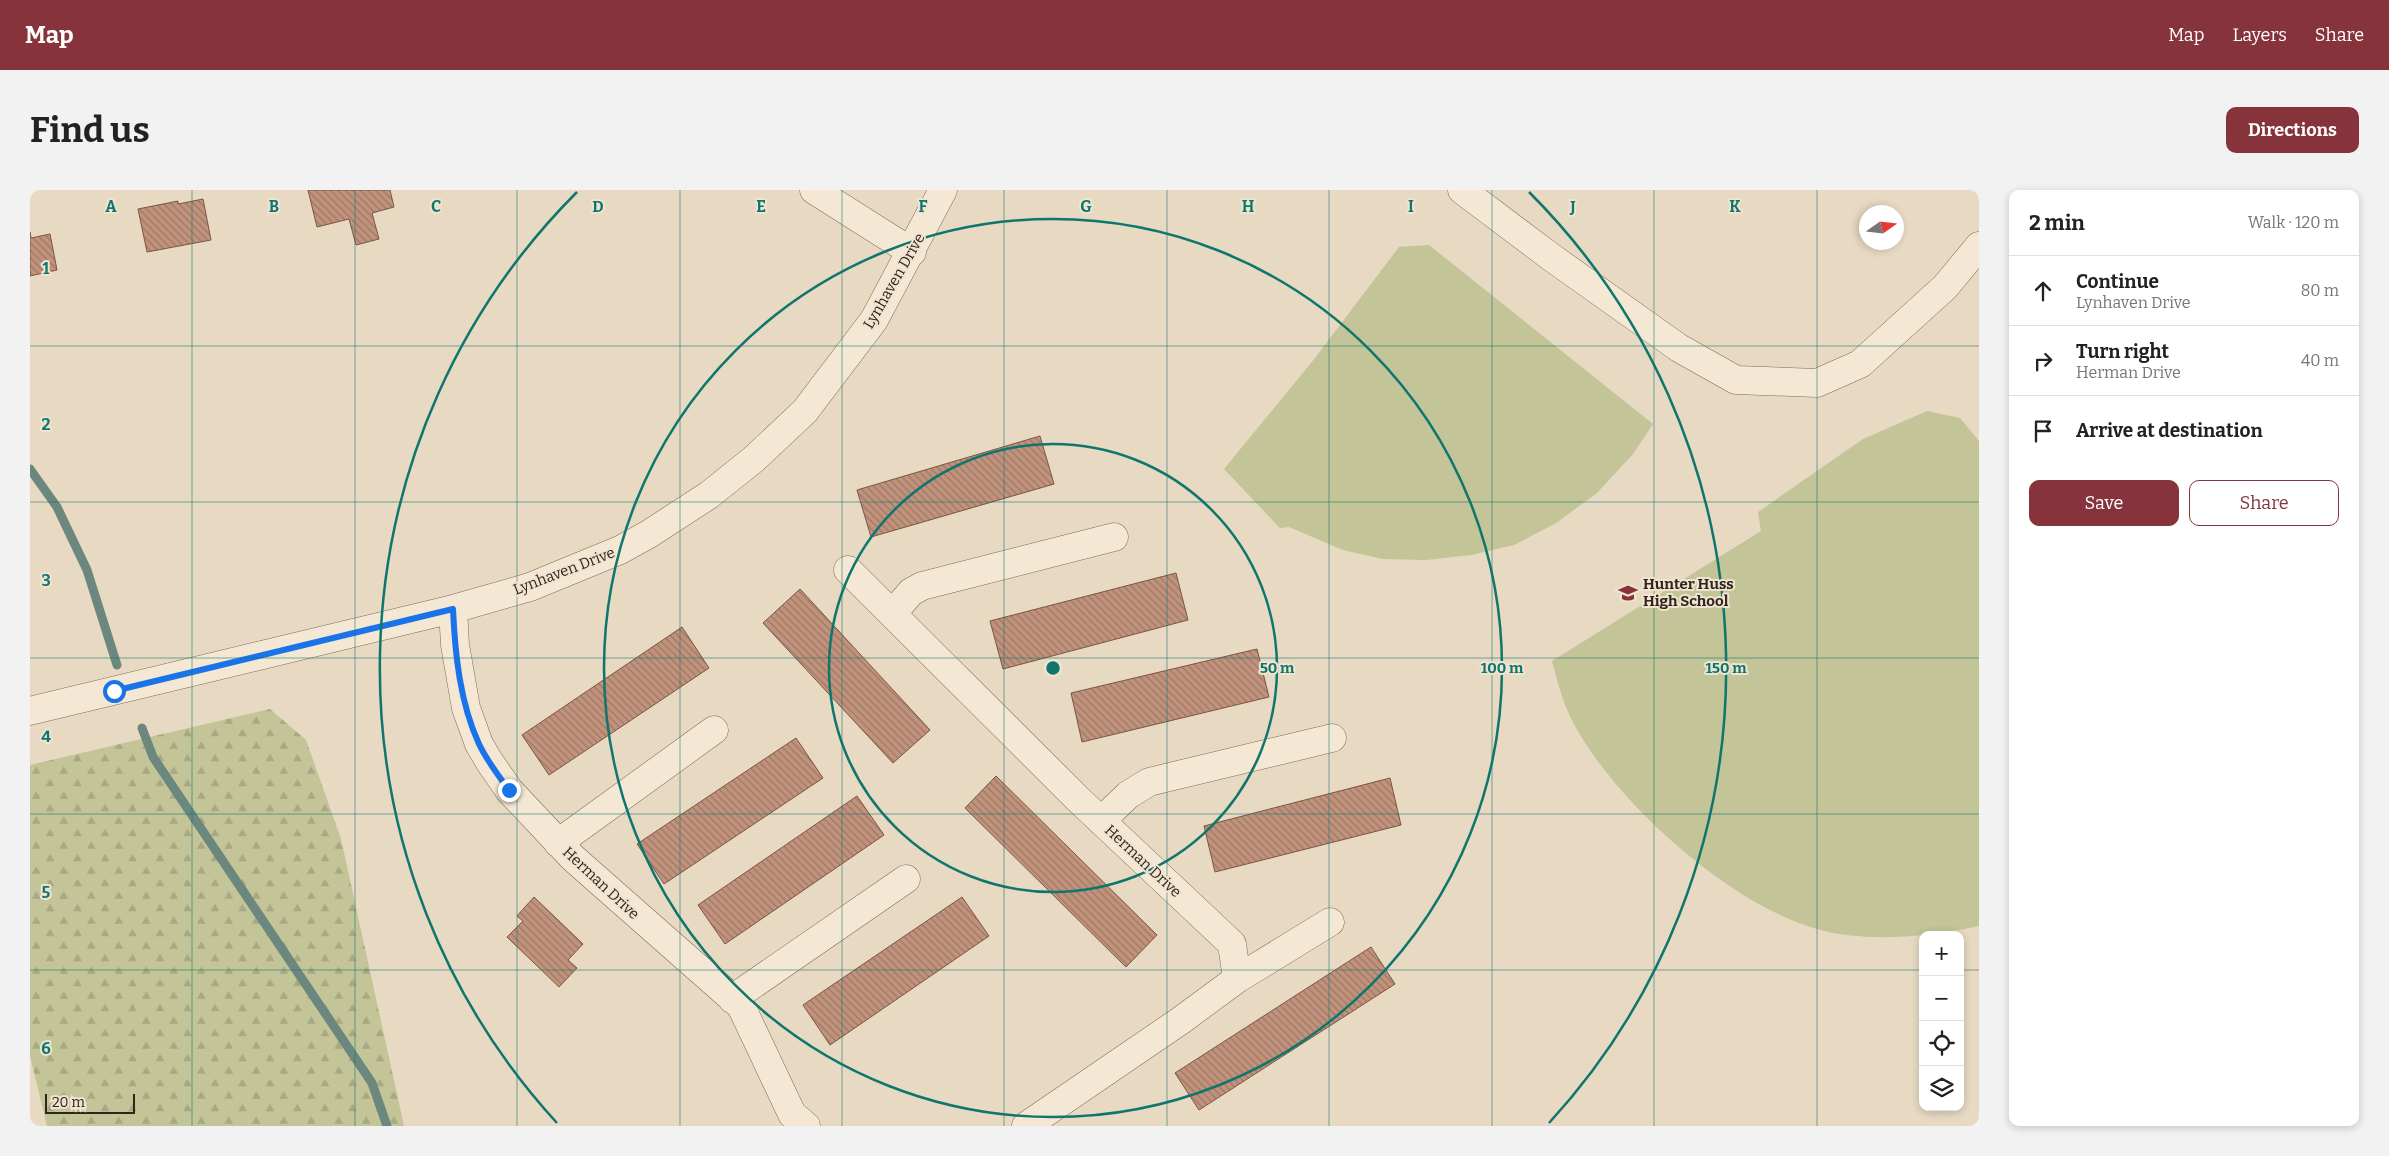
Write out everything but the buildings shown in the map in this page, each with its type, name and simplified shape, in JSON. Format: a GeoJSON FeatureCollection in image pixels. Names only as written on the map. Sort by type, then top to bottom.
{"type":"FeatureCollection","features":[{"type":"Feature","properties":{"kind":"street"},"geometry":{"type":"LineString","coordinates":[[814,190],[912,252]]}},
{"type":"Feature","properties":{"kind":"street","name":"Lynhaven Drive"},"geometry":{"type":"LineString","coordinates":[[30,711],[453,609],[530,587],[620,550],[710,495],[805,411],[874,320],[912,252],[943,190]]}},
{"type":"Feature","properties":{"kind":"street"},"geometry":{"type":"LineString","coordinates":[[1462,190],[1551,258],[1679,348],[1736,380],[1817,383],[1860,364],[1945,287],[1979,246]]}},
{"type":"Feature","properties":{"kind":"street"},"geometry":{"type":"LineString","coordinates":[[893,613],[911,592],[922,586],[1114,536]]}},
{"type":"Feature","properties":{"kind":"street","name":"Herman Drive"},"geometry":{"type":"LineString","coordinates":[[848,570],[1101,821],[1232,944],[1237,979]]}},
{"type":"Feature","properties":{"kind":"street","name":"Herman Drive"},"geometry":{"type":"LineString","coordinates":[[453,609],[455,645],[466,708],[479,744],[509,790],[558,843],[654,932],[741,1006],[792,1114],[806,1126]]}},
{"type":"Feature","properties":{"kind":"street"},"geometry":{"type":"LineString","coordinates":[[558,843],[714,730]]}},
{"type":"Feature","properties":{"kind":"street"},"geometry":{"type":"LineString","coordinates":[[1101,821],[1128,795],[1148,782],[1332,738]]}},
{"type":"Feature","properties":{"kind":"street"},"geometry":{"type":"LineString","coordinates":[[732,999],[906,879]]}},
{"type":"Feature","properties":{"kind":"street"},"geometry":{"type":"LineString","coordinates":[[1026,1126],[1180,1021],[1237,979],[1330,922]]}},
{"type":"Feature","properties":{"kind":"green space"},"geometry":{"type":"Polygon","coordinates":[[[1429,245],[1653,424],[1633,454],[1597,493],[1556,523],[1514,545],[1471,555],[1426,560],[1383,559],[1343,550],[1289,527],[1280,528],[1224,469],[1315,358],[1399,247],[1429,245]]]}},
{"type":"Feature","properties":{"kind":"green space"},"geometry":{"type":"Polygon","coordinates":[[[1927,411],[1960,418],[1979,441],[1979,926],[1953,931],[1919,931],[1919,935],[1898,937],[1856,936],[1817,929],[1784,917],[1749,898],[1681,849],[1649,820],[1620,789],[1595,758],[1576,728],[1565,704],[1552,661],[1761,531],[1758,512],[1863,439],[1927,411]]]}},
{"type":"Feature","properties":{"kind":"green space"},"geometry":{"type":"Polygon","coordinates":[[[270,709],[306,740],[341,839],[404,1126],[47,1126],[30,1056],[30,765],[270,709]]]}},
{"type":"Feature","properties":{"kind":"waterway"},"geometry":{"type":"LineString","coordinates":[[30,469],[57,507],[87,570],[117,665]]}},
{"type":"Feature","properties":{"kind":"waterway"},"geometry":{"type":"LineString","coordinates":[[142,728],[153,757],[372,1083],[387,1126]]}},
{"type":"Feature","properties":{"kind":"place","name":"Hunter Huss High School"},"geometry":{"type":"Point","coordinates":[1628,593]}},
{"type":"Feature","properties":{"kind":"route"},"geometry":{"type":"LineString","coordinates":[[114,691],[453,609],[455,645],[466,708],[479,744],[509,790]]}}]}
